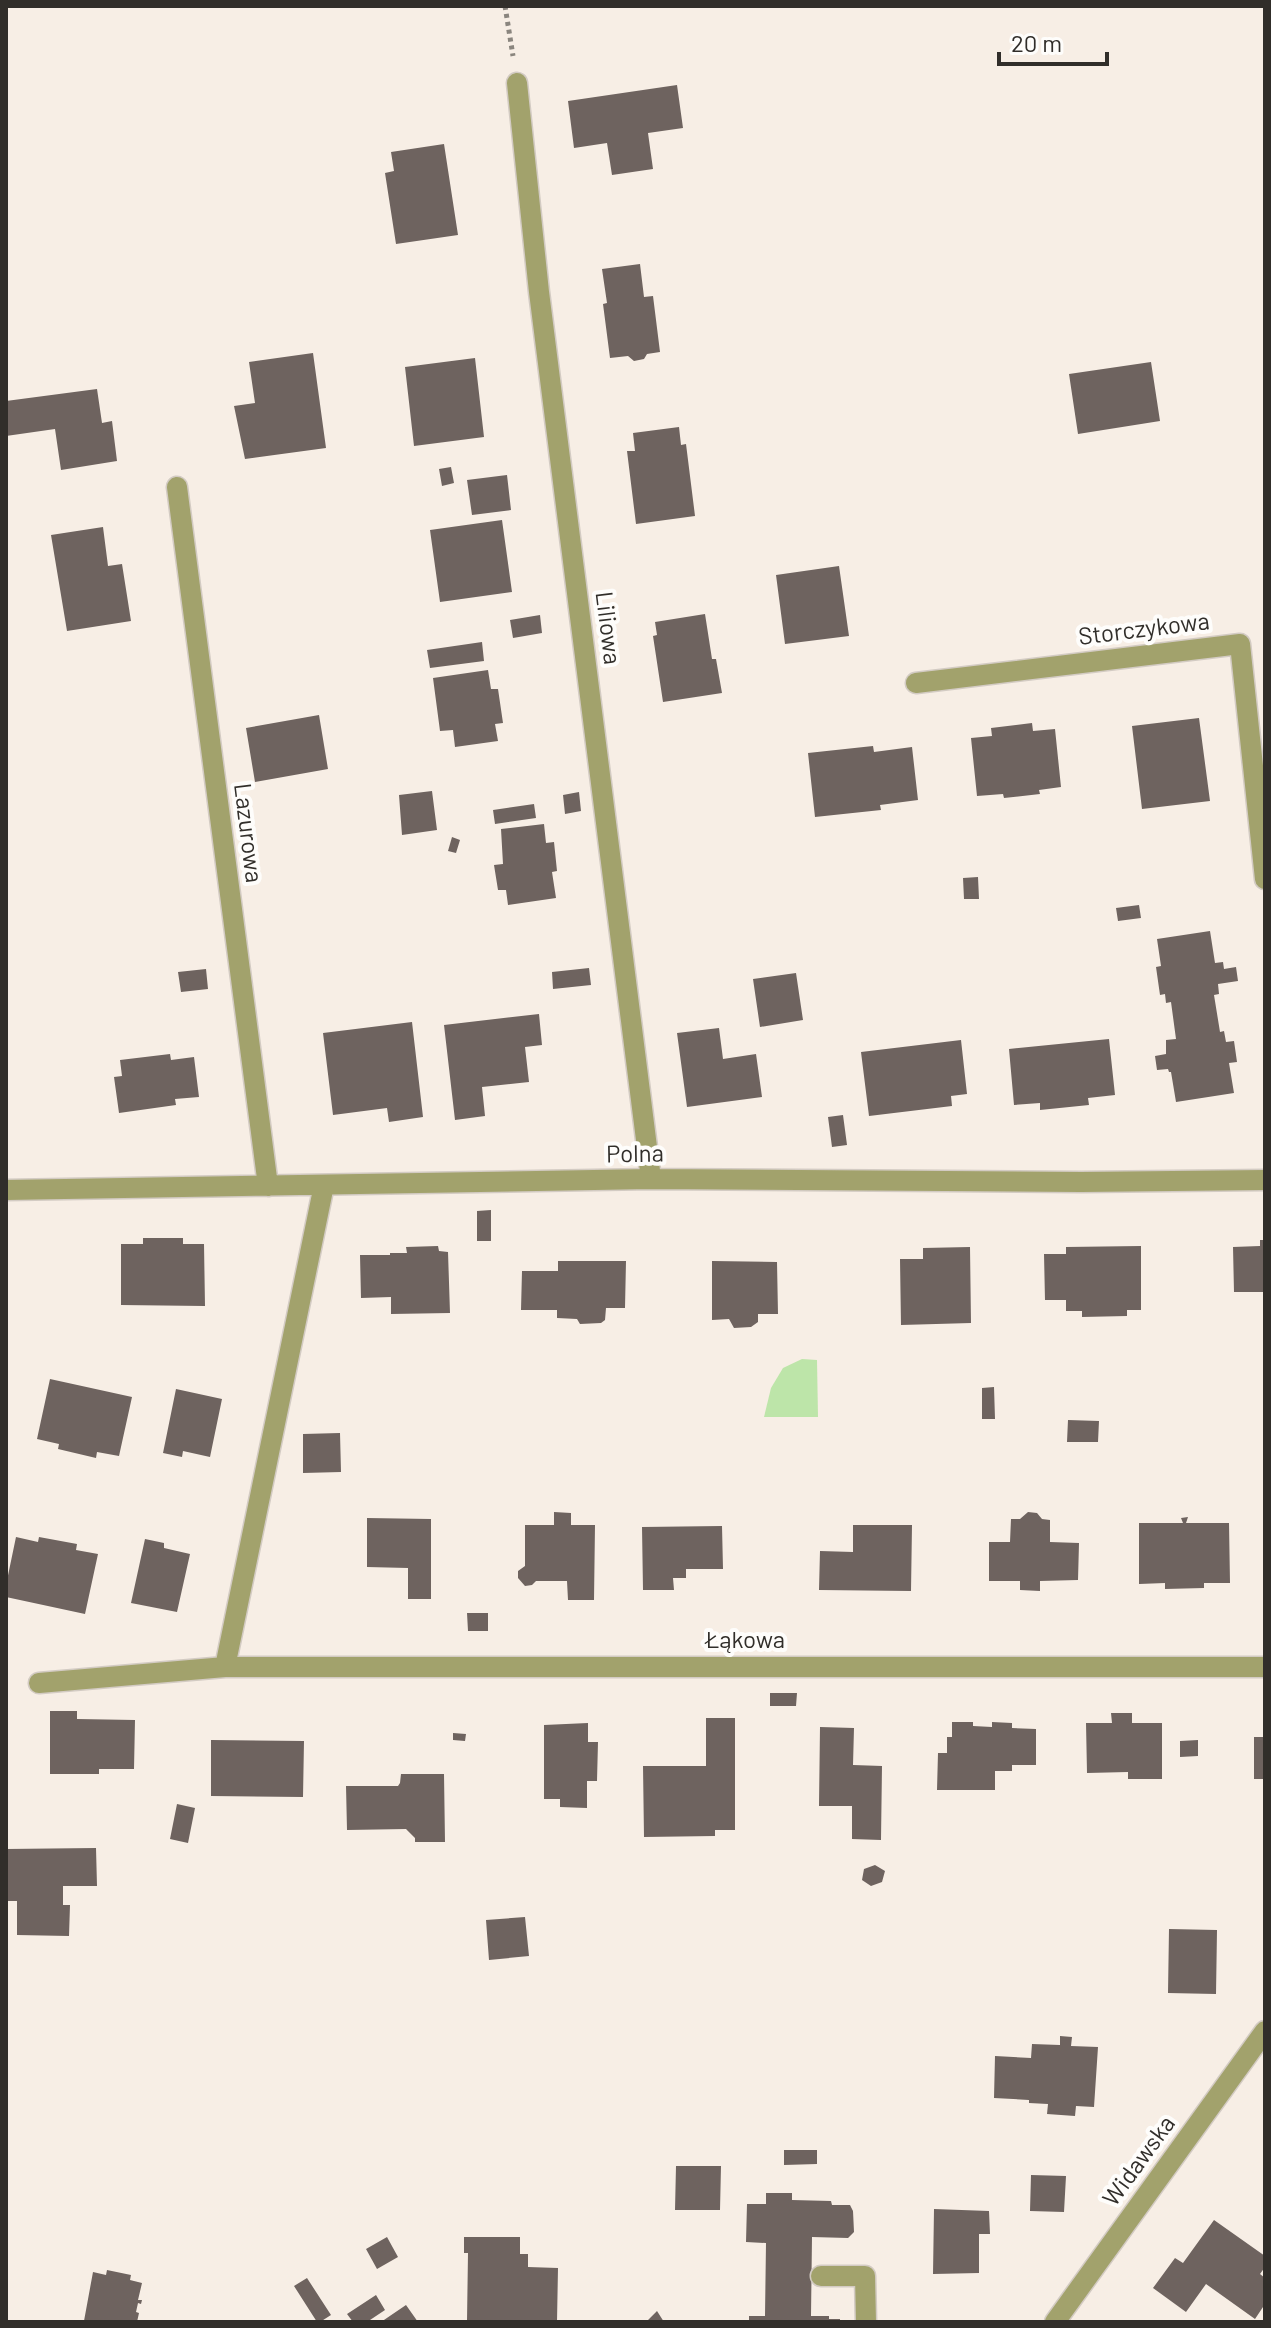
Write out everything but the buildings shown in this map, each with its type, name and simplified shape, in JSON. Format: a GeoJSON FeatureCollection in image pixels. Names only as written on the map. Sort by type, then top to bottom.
{"type":"FeatureCollection","features":[{"type":"Feature","properties":{"kind":"street","name":"Liliowa"},"geometry":{"type":"LineString","coordinates":[[517,83],[539,292],[651,1179]]}},
{"type":"Feature","properties":{"kind":"street","name":"Lazurowa"},"geometry":{"type":"LineString","coordinates":[[177,487],[268,1186]]}},
{"type":"Feature","properties":{"kind":"street","name":"Storczykowa"},"geometry":{"type":"LineString","coordinates":[[916,683],[1240,644],[1265,879]]}},
{"type":"Feature","properties":{"kind":"street","name":"Polna"},"geometry":{"type":"LineString","coordinates":[[6,1190],[651,1179],[1265,1180]]}},
{"type":"Feature","properties":{"kind":"street"},"geometry":{"type":"LineString","coordinates":[[225,1667],[324,1185]]}},
{"type":"Feature","properties":{"kind":"street","name":"Łąkowa"},"geometry":{"type":"LineString","coordinates":[[39,1683],[225,1667],[1265,1667]]}},
{"type":"Feature","properties":{"kind":"street","name":"Widawska"},"geometry":{"type":"LineString","coordinates":[[1055,2322],[1265,2031]]}},
{"type":"Feature","properties":{"kind":"street"},"geometry":{"type":"LineString","coordinates":[[821,2276],[865,2276],[866,2322]]}},
{"type":"Feature","properties":{"kind":"path"},"geometry":{"type":"LineString","coordinates":[[505,6],[517,83]]}},
{"type":"Feature","properties":{"kind":"green space"},"geometry":{"type":"Polygon","coordinates":[[[802,1359],[817,1360],[818,1417],[764,1417],[771,1388],[783,1368],[802,1359]]]}}]}
